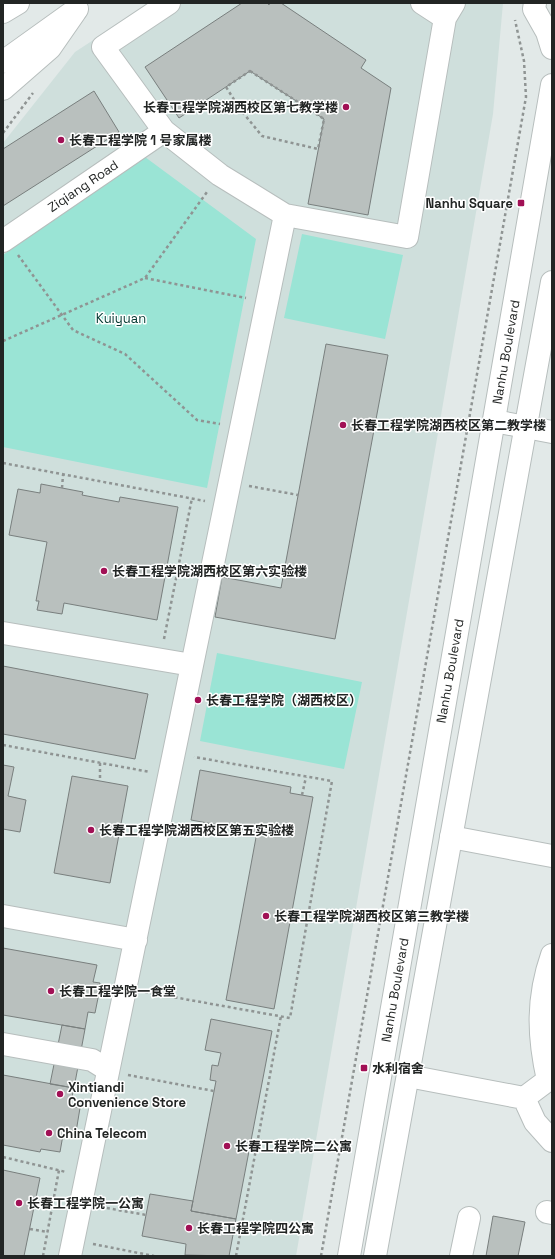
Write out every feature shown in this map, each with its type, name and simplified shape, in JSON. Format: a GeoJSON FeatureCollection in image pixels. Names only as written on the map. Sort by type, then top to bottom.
{"type":"FeatureCollection","features":[{"type":"Feature","properties":{"kind":"main road"},"geometry":{"type":"LineString","coordinates":[[3,12],[18,3]]}},
{"type":"Feature","properties":{"kind":"main road"},"geometry":{"type":"LineString","coordinates":[[169,3],[103,47],[164,131],[220,175],[285,215],[407,237],[450,10],[422,3]]}},
{"type":"Feature","properties":{"kind":"main road"},"geometry":{"type":"LineString","coordinates":[[535,3],[534,9],[547,32],[552,48]]}},
{"type":"Feature","properties":{"kind":"main road"},"geometry":{"type":"LineString","coordinates":[[3,62],[82,6]]}},
{"type":"Feature","properties":{"kind":"main road"},"geometry":{"type":"LineString","coordinates":[[3,89],[50,48],[82,6]]}},
{"type":"Feature","properties":{"kind":"main road","name":"Nanhu Boulevard"},"geometry":{"type":"LineString","coordinates":[[349,1256],[552,86]]}},
{"type":"Feature","properties":{"kind":"main road","name":"Ziqiang Road"},"geometry":{"type":"LineString","coordinates":[[9,246],[164,131]]}},
{"type":"Feature","properties":{"kind":"main road"},"geometry":{"type":"LineString","coordinates":[[72,1248],[136,940],[156,776],[174,752],[285,215]]}},
{"type":"Feature","properties":{"kind":"main road"},"geometry":{"type":"LineString","coordinates":[[375,1256],[552,282]]}},
{"type":"Feature","properties":{"kind":"main road"},"geometry":{"type":"LineString","coordinates":[[494,421],[552,432]]}},
{"type":"Feature","properties":{"kind":"main road"},"geometry":{"type":"LineString","coordinates":[[3,633],[192,665]]}},
{"type":"Feature","properties":{"kind":"main road"},"geometry":{"type":"LineString","coordinates":[[451,837],[552,856]]}},
{"type":"Feature","properties":{"kind":"main road"},"geometry":{"type":"LineString","coordinates":[[3,916],[136,940]]}},
{"type":"Feature","properties":{"kind":"main road"},"geometry":{"type":"LineString","coordinates":[[408,1076],[524,1098],[548,1080],[542,1049],[540,1012],[545,974],[552,955]]}},
{"type":"Feature","properties":{"kind":"main road"},"geometry":{"type":"LineString","coordinates":[[3,1044],[92,1060],[108,1070]]}},
{"type":"Feature","properties":{"kind":"main road"},"geometry":{"type":"LineString","coordinates":[[524,1098],[535,1122],[552,1141]]}},
{"type":"Feature","properties":{"kind":"main road"},"geometry":{"type":"LineString","coordinates":[[461,1256],[469,1218]]}},
{"type":"Feature","properties":{"kind":"path"},"geometry":{"type":"LineString","coordinates":[[321,1256],[526,97],[524,60],[514,16]]}},
{"type":"Feature","properties":{"kind":"path"},"geometry":{"type":"LineString","coordinates":[[250,71],[324,119],[318,149],[262,136],[240,109],[226,87],[250,71]]}},
{"type":"Feature","properties":{"kind":"path"},"geometry":{"type":"LineString","coordinates":[[3,341],[145,278],[220,175]]}},
{"type":"Feature","properties":{"kind":"path"},"geometry":{"type":"LineString","coordinates":[[9,246],[73,330],[125,354],[197,420],[241,428]]}},
{"type":"Feature","properties":{"kind":"path"},"geometry":{"type":"LineString","coordinates":[[145,278],[267,302]]}},
{"type":"Feature","properties":{"kind":"path"},"geometry":{"type":"LineString","coordinates":[[3,463],[192,498],[160,659]]}},
{"type":"Feature","properties":{"kind":"path"},"geometry":{"type":"LineString","coordinates":[[62,488],[63,474]]}},
{"type":"Feature","properties":{"kind":"path"},"geometry":{"type":"LineString","coordinates":[[246,485],[298,495]]}},
{"type":"Feature","properties":{"kind":"path"},"geometry":{"type":"LineString","coordinates":[[3,745],[100,763],[156,776]]}},
{"type":"Feature","properties":{"kind":"path"},"geometry":{"type":"LineString","coordinates":[[139,991],[290,1018],[332,781],[174,752]]}},
{"type":"Feature","properties":{"kind":"path"},"geometry":{"type":"LineString","coordinates":[[100,763],[100,781]]}},
{"type":"Feature","properties":{"kind":"path"},"geometry":{"type":"LineString","coordinates":[[302,795],[306,777]]}},
{"type":"Feature","properties":{"kind":"path"},"geometry":{"type":"LineString","coordinates":[[236,1256],[281,1016]]}},
{"type":"Feature","properties":{"kind":"path"},"geometry":{"type":"LineString","coordinates":[[108,1070],[214,1091]]}},
{"type":"Feature","properties":{"kind":"path"},"geometry":{"type":"LineString","coordinates":[[3,1157],[87,1176]]}},
{"type":"Feature","properties":{"kind":"path"},"geometry":{"type":"LineString","coordinates":[[43,1256],[59,1170]]}},
{"type":"Feature","properties":{"kind":"path"},"geometry":{"type":"LineString","coordinates":[[96,1206],[146,1215]]}},
{"type":"Feature","properties":{"kind":"path"},"geometry":{"type":"LineString","coordinates":[[30,1229],[48,1232]]}},
{"type":"Feature","properties":{"kind":"path"},"geometry":{"type":"LineString","coordinates":[[72,1248],[154,1256]]}},
{"type":"Feature","properties":{"kind":"shaded area","name":"长春工程学院（湖西校区）"},"geometry":{"type":"Polygon","coordinates":[[[150,3],[503,3],[493,114],[296,1256],[3,1256],[3,143],[75,52],[150,3]]]}},
{"type":"Feature","properties":{"kind":"green space","name":"Kuiyuan"},"geometry":{"type":"Polygon","coordinates":[[[145,157],[256,239],[207,488],[3,447],[3,255],[145,157]]]}},
{"type":"Feature","properties":{"kind":"green space"},"geometry":{"type":"Polygon","coordinates":[[[302,234],[403,255],[385,339],[284,318],[302,234]]]}},
{"type":"Feature","properties":{"kind":"green space"},"geometry":{"type":"Polygon","coordinates":[[[217,653],[362,682],[344,769],[200,741],[217,653]]]}},
{"type":"Feature","properties":{"kind":"building","name":"长春工程学院湖西校区第七教学楼"},"geometry":{"type":"Polygon","coordinates":[[[242,3],[267,3],[269,5],[270,3],[281,3],[366,60],[361,68],[391,88],[368,215],[308,204],[324,119],[250,71],[179,118],[145,67],[242,3]]]}},
{"type":"Feature","properties":{"kind":"building","name":"长春工程学院 1 号家属楼"},"geometry":{"type":"Polygon","coordinates":[[[94,91],[119,132],[3,206],[3,149],[94,91]]]}},
{"type":"Feature","properties":{"kind":"building","name":"长春工程学院湖西校区第二教学楼"},"geometry":{"type":"Polygon","coordinates":[[[326,344],[388,355],[335,639],[215,617],[222,577],[281,588],[326,344]]]}},
{"type":"Feature","properties":{"kind":"building","name":"长春工程学院湖西校区第六实验楼"},"geometry":{"type":"Polygon","coordinates":[[[41,484],[83,492],[82,495],[119,502],[120,497],[178,507],[157,620],[64,603],[62,614],[37,610],[39,601],[36,601],[47,542],[9,535],[18,489],[40,493],[41,484]]]}},
{"type":"Feature","properties":{"kind":"building"},"geometry":{"type":"Polygon","coordinates":[[[3,666],[148,694],[135,759],[3,734],[3,666]]]}},
{"type":"Feature","properties":{"kind":"building"},"geometry":{"type":"Polygon","coordinates":[[[3,765],[14,767],[8,796],[26,800],[20,832],[3,829],[3,765]]]}},
{"type":"Feature","properties":{"kind":"building","name":"长春工程学院湖西校区第三教学楼"},"geometry":{"type":"Polygon","coordinates":[[[200,770],[291,787],[290,793],[313,797],[274,1009],[226,1000],[257,832],[191,820],[200,770]]]}},
{"type":"Feature","properties":{"kind":"building","name":"长春工程学院湖西校区第五实验楼"},"geometry":{"type":"Polygon","coordinates":[[[72,776],[128,786],[110,883],[54,873],[72,776]]]}},
{"type":"Feature","properties":{"kind":"building","name":"长春工程学院一食堂"},"geometry":{"type":"Polygon","coordinates":[[[3,948],[97,965],[93,982],[100,983],[98,998],[95,1013],[88,1012],[85,1029],[3,1015],[3,948]]]}},
{"type":"Feature","properties":{"kind":"building","name":"长春工程学院二公寓"},"geometry":{"type":"Polygon","coordinates":[[[211,1019],[272,1031],[236,1219],[191,1211],[216,1081],[210,1080],[212,1065],[218,1066],[221,1053],[205,1050],[211,1019]]]}},
{"type":"Feature","properties":{"kind":"building"},"geometry":{"type":"Polygon","coordinates":[[[62,1025],[85,1029],[74,1088],[50,1084],[62,1025]]]}},
{"type":"Feature","properties":{"kind":"building"},"geometry":{"type":"Polygon","coordinates":[[[3,1075],[74,1088],[70,1106],[80,1108],[75,1138],[63,1135],[60,1152],[41,1149],[40,1152],[3,1145],[3,1075]]]}},
{"type":"Feature","properties":{"kind":"building","name":"长春工程学院一公寓"},"geometry":{"type":"Polygon","coordinates":[[[3,1170],[40,1178],[24,1256],[3,1256],[3,1170]]]}},
{"type":"Feature","properties":{"kind":"building","name":"长春工程学院四公寓"},"geometry":{"type":"Polygon","coordinates":[[[150,1194],[193,1201],[191,1211],[236,1219],[229,1256],[185,1255],[186,1244],[142,1236],[150,1194]]]}},
{"type":"Feature","properties":{"kind":"building"},"geometry":{"type":"Polygon","coordinates":[[[493,1216],[525,1222],[518,1256],[486,1256],[493,1216]]]}},
{"type":"Feature","properties":{"kind":"place","name":"长春工程学院湖西校区第七教学楼"},"geometry":{"type":"Point","coordinates":[346,107]}},
{"type":"Feature","properties":{"kind":"place","name":"长春工程学院 1 号家属楼"},"geometry":{"type":"Point","coordinates":[61,140]}},
{"type":"Feature","properties":{"kind":"place","name":"Nanhu Square"},"geometry":{"type":"Point","coordinates":[521,203]}},
{"type":"Feature","properties":{"kind":"place","name":"长春工程学院湖西校区第二教学楼"},"geometry":{"type":"Point","coordinates":[343,425]}},
{"type":"Feature","properties":{"kind":"place","name":"长春工程学院湖西校区第六实验楼"},"geometry":{"type":"Point","coordinates":[104,571]}},
{"type":"Feature","properties":{"kind":"place","name":"长春工程学院（湖西校区）"},"geometry":{"type":"Point","coordinates":[198,700]}},
{"type":"Feature","properties":{"kind":"place","name":"长春工程学院湖西校区第五实验楼"},"geometry":{"type":"Point","coordinates":[91,830]}},
{"type":"Feature","properties":{"kind":"place","name":"长春工程学院湖西校区第三教学楼"},"geometry":{"type":"Point","coordinates":[266,916]}},
{"type":"Feature","properties":{"kind":"place","name":"长春工程学院一食堂"},"geometry":{"type":"Point","coordinates":[51,991]}},
{"type":"Feature","properties":{"kind":"place","name":"水利宿舍"},"geometry":{"type":"Point","coordinates":[364,1068]}},
{"type":"Feature","properties":{"kind":"place","name":"Xintiandi Convenience Store"},"geometry":{"type":"Point","coordinates":[60,1094]}},
{"type":"Feature","properties":{"kind":"place","name":"China Telecom"},"geometry":{"type":"Point","coordinates":[49,1133]}},
{"type":"Feature","properties":{"kind":"place","name":"长春工程学院二公寓"},"geometry":{"type":"Point","coordinates":[227,1146]}},
{"type":"Feature","properties":{"kind":"place","name":"长春工程学院一公寓"},"geometry":{"type":"Point","coordinates":[19,1203]}},
{"type":"Feature","properties":{"kind":"place","name":"长春工程学院四公寓"},"geometry":{"type":"Point","coordinates":[189,1228]}}]}
